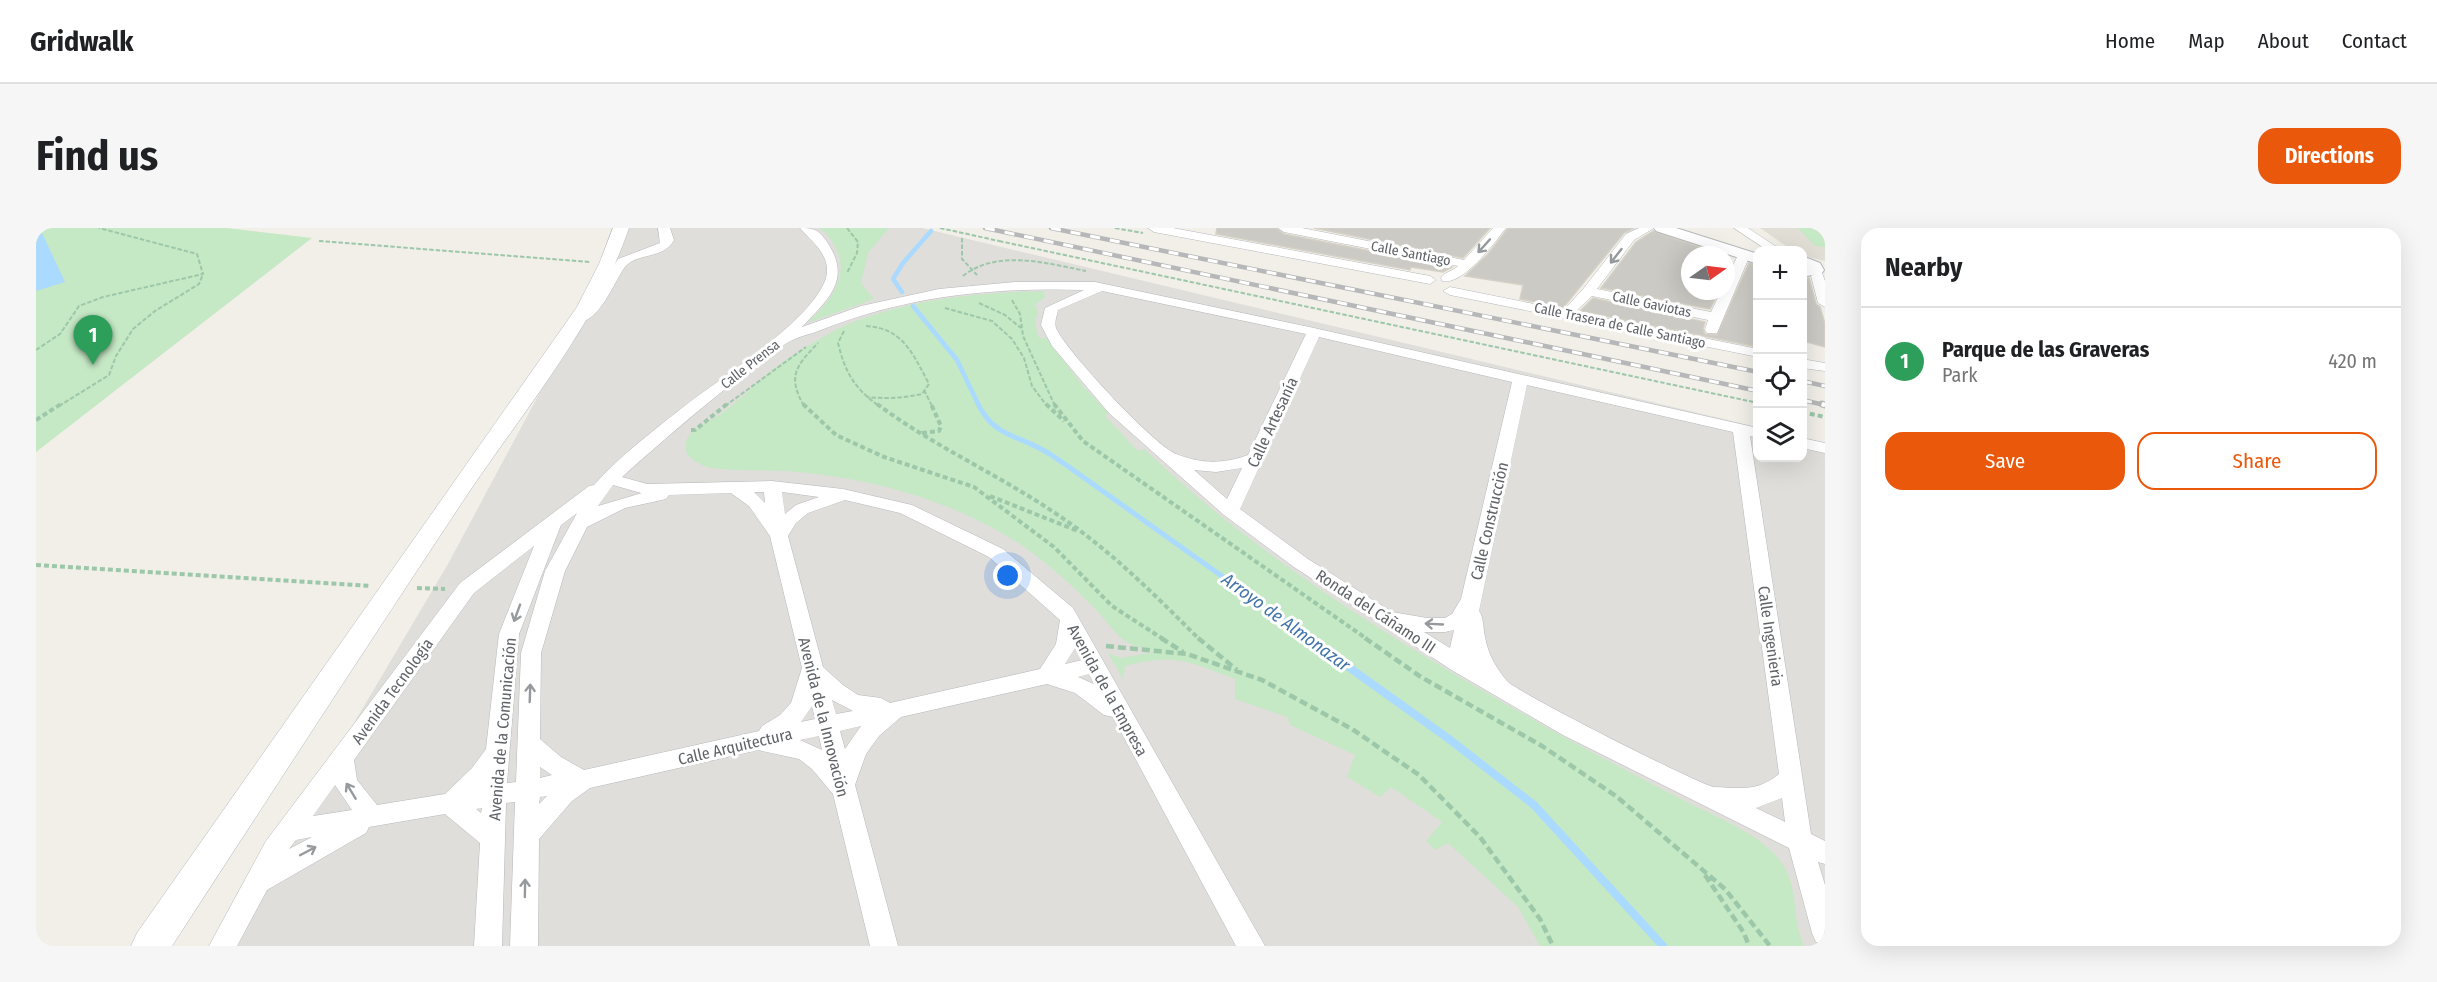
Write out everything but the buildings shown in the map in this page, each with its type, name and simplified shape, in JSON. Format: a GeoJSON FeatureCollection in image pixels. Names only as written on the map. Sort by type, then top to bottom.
{"type":"FeatureCollection","features":[{"type":"Feature","properties":{"kind":"main road"},"geometry":{"type":"LineString","coordinates":[[150,946],[578,319],[615,245]]}},
{"type":"Feature","properties":{"kind":"street"},"geometry":{"type":"LineString","coordinates":[[578,319],[592,310],[622,262],[659,250],[667,244],[668,239],[664,228]]}},
{"type":"Feature","properties":{"kind":"street","name":"Calle Prensa"},"geometry":{"type":"LineString","coordinates":[[609,479],[640,450],[743,368],[780,342],[824,296],[833,276],[830,255],[825,245],[806,228]]}},
{"type":"Feature","properties":{"kind":"street","name":"Calle Trasera de Calle Santiago"},"geometry":{"type":"LineString","coordinates":[[1154,228],[1449,283],[1481,297],[1753,352]]}},
{"type":"Feature","properties":{"kind":"street","name":"Calle Santiago"},"geometry":{"type":"LineString","coordinates":[[1284,228],[1468,264]]}},
{"type":"Feature","properties":{"kind":"street"},"geometry":{"type":"LineString","coordinates":[[1350,241],[1358,228]]}},
{"type":"Feature","properties":{"kind":"street"},"geometry":{"type":"LineString","coordinates":[[1449,283],[1498,228]]}},
{"type":"Feature","properties":{"kind":"street"},"geometry":{"type":"LineString","coordinates":[[1570,309],[1589,291],[1630,237],[1648,228]]}},
{"type":"Feature","properties":{"kind":"street"},"geometry":{"type":"LineString","coordinates":[[1661,228],[1747,252]]}},
{"type":"Feature","properties":{"kind":"street"},"geometry":{"type":"LineString","coordinates":[[1710,339],[1715,317],[1747,252],[1740,228]]}},
{"type":"Feature","properties":{"kind":"street"},"geometry":{"type":"LineString","coordinates":[[615,245],[629,252],[648,253]]}},
{"type":"Feature","properties":{"kind":"street"},"geometry":{"type":"LineString","coordinates":[[1813,270],[1825,303]]}},
{"type":"Feature","properties":{"kind":"street"},"geometry":{"type":"LineString","coordinates":[[1044,284],[1064,292],[1065,298],[1062,303]]}},
{"type":"Feature","properties":{"kind":"street"},"geometry":{"type":"LineString","coordinates":[[780,342],[827,321],[867,307],[936,291],[1044,284],[1101,286],[1314,332],[1749,432]]}},
{"type":"Feature","properties":{"kind":"street"},"geometry":{"type":"LineString","coordinates":[[1062,303],[1101,286]]}},
{"type":"Feature","properties":{"kind":"street","name":"Calle Gaviotas"},"geometry":{"type":"LineString","coordinates":[[1589,291],[1715,317]]}},
{"type":"Feature","properties":{"kind":"street","name":"Ronda del Cáñamo III"},"geometry":{"type":"LineString","coordinates":[[1062,303],[1052,308],[1048,325],[1057,343],[1115,410],[1230,512],[1301,563],[1386,619],[1571,729],[1825,854]]}},
{"type":"Feature","properties":{"kind":"street","name":"Calle Artesanía"},"geometry":{"type":"LineString","coordinates":[[1230,512],[1314,332]]}},
{"type":"Feature","properties":{"kind":"street"},"geometry":{"type":"LineString","coordinates":[[1807,364],[1825,367]]}},
{"type":"Feature","properties":{"kind":"street","name":"Calle Construcción"},"geometry":{"type":"LineString","coordinates":[[1457,663],[1520,380]]}},
{"type":"Feature","properties":{"kind":"street","name":"Calle Ingenieria"},"geometry":{"type":"LineString","coordinates":[[1749,432],[1800,842],[1825,931]]}},
{"type":"Feature","properties":{"kind":"street"},"geometry":{"type":"LineString","coordinates":[[1807,444],[1825,448]]}},
{"type":"Feature","properties":{"kind":"street"},"geometry":{"type":"LineString","coordinates":[[640,450],[639,463],[642,472],[649,478],[681,490]]}},
{"type":"Feature","properties":{"kind":"street"},"geometry":{"type":"LineString","coordinates":[[1161,451],[1185,463],[1210,468],[1224,468],[1255,458]]}},
{"type":"Feature","properties":{"kind":"street","name":"Avenida de la Empresa"},"geometry":{"type":"LineString","coordinates":[[609,479],[647,489],[681,490],[772,486],[854,497],[906,509],[996,553],[1066,613],[1251,946]]}},
{"type":"Feature","properties":{"kind":"street","name":"Avenida Tecnología"},"geometry":{"type":"LineString","coordinates":[[223,946],[275,849],[467,588],[609,479]]}},
{"type":"Feature","properties":{"kind":"street","name":"Avenida de la Comunicación"},"geometry":{"type":"LineString","coordinates":[[524,946],[531,653],[555,571],[595,495],[609,479]]}},
{"type":"Feature","properties":{"kind":"street","name":"Avenida de la Innovación"},"geometry":{"type":"LineString","coordinates":[[772,486],[779,536],[884,946]]}},
{"type":"Feature","properties":{"kind":"street"},"geometry":{"type":"LineString","coordinates":[[733,487],[752,496],[779,536]]}},
{"type":"Feature","properties":{"kind":"street"},"geometry":{"type":"LineString","coordinates":[[579,525],[599,511],[619,504],[681,490]]}},
{"type":"Feature","properties":{"kind":"street"},"geometry":{"type":"LineString","coordinates":[[779,536],[789,517],[805,506],[854,497]]}},
{"type":"Feature","properties":{"kind":"street","name":"Avenida de la Comunicación"},"geometry":{"type":"LineString","coordinates":[[488,946],[495,796],[509,634],[554,519]]}},
{"type":"Feature","properties":{"kind":"street"},"geometry":{"type":"LineString","coordinates":[[486,573],[511,569],[520,574],[527,585]]}},
{"type":"Feature","properties":{"kind":"street"},"geometry":{"type":"LineString","coordinates":[[1386,619],[1435,625],[1449,624],[1458,619],[1471,600]]}},
{"type":"Feature","properties":{"kind":"street"},"geometry":{"type":"LineString","coordinates":[[1471,600],[1472,628],[1480,654],[1489,674],[1508,692]]}},
{"type":"Feature","properties":{"kind":"street"},"geometry":{"type":"LineString","coordinates":[[1070,620],[1066,645],[1047,676],[1076,682],[1095,693],[1125,721]]}},
{"type":"Feature","properties":{"kind":"street","name":"Calle Arquitectura"},"geometry":{"type":"LineString","coordinates":[[288,831],[584,780],[1047,676],[1090,656]]}},
{"type":"Feature","properties":{"kind":"street"},"geometry":{"type":"LineString","coordinates":[[812,669],[842,698],[865,707],[902,708]]}},
{"type":"Feature","properties":{"kind":"street"},"geometry":{"type":"LineString","coordinates":[[751,742],[791,721],[805,702],[812,669]]}},
{"type":"Feature","properties":{"kind":"street"},"geometry":{"type":"LineString","coordinates":[[842,788],[857,745],[870,728],[902,708]]}},
{"type":"Feature","properties":{"kind":"street"},"geometry":{"type":"LineString","coordinates":[[751,742],[793,746],[816,755],[842,788]]}},
{"type":"Feature","properties":{"kind":"street"},"geometry":{"type":"LineString","coordinates":[[528,746],[553,766],[584,780]]}},
{"type":"Feature","properties":{"kind":"street"},"geometry":{"type":"LineString","coordinates":[[493,840],[470,818],[450,804],[480,775],[498,752]]}},
{"type":"Feature","properties":{"kind":"street"},"geometry":{"type":"LineString","coordinates":[[258,882],[300,856],[372,818],[346,783],[342,758]]}},
{"type":"Feature","properties":{"kind":"street"},"geometry":{"type":"LineString","coordinates":[[1703,794],[1760,798],[1778,789],[1791,777]]}},
{"type":"Feature","properties":{"kind":"street"},"geometry":{"type":"LineString","coordinates":[[526,836],[564,794],[584,780]]}},
{"type":"Feature","properties":{"kind":"path"},"geometry":{"type":"LineString","coordinates":[[36,420],[109,375],[117,350],[137,323],[199,284],[203,274],[197,254],[99,228]]}},
{"type":"Feature","properties":{"kind":"path"},"geometry":{"type":"LineString","coordinates":[[940,228],[1753,402]]}},
{"type":"Feature","properties":{"kind":"path"},"geometry":{"type":"LineString","coordinates":[[962,238],[959,250],[964,264],[971,271]]}},
{"type":"Feature","properties":{"kind":"path"},"geometry":{"type":"LineString","coordinates":[[319,241],[615,245]]}},
{"type":"Feature","properties":{"kind":"path"},"geometry":{"type":"LineString","coordinates":[[36,350],[60,334],[79,306],[103,297],[203,274]]}},
{"type":"Feature","properties":{"kind":"path"},"geometry":{"type":"LineString","coordinates":[[976,301],[1005,315],[1022,328]]}},
{"type":"Feature","properties":{"kind":"path"},"geometry":{"type":"LineString","coordinates":[[939,304],[946,309],[992,321],[1012,339],[1024,358],[1032,386],[1050,411],[1071,426]]}},
{"type":"Feature","properties":{"kind":"path"},"geometry":{"type":"LineString","coordinates":[[849,322],[838,343],[844,368],[867,397],[902,423],[1051,510],[1084,534],[1152,592],[1204,644],[1241,673]]}},
{"type":"Feature","properties":{"kind":"path"},"geometry":{"type":"LineString","coordinates":[[859,326],[876,326],[897,333],[910,349],[929,384],[921,394],[893,400],[867,397]]}},
{"type":"Feature","properties":{"kind":"path"},"geometry":{"type":"LineString","coordinates":[[841,338],[847,333]]}},
{"type":"Feature","properties":{"kind":"path"},"geometry":{"type":"LineString","coordinates":[[666,430],[695,430],[798,351],[825,337],[798,364],[794,382],[803,405],[836,435],[884,457],[974,487],[1054,547],[1112,606],[1186,654]]}},
{"type":"Feature","properties":{"kind":"path"},"geometry":{"type":"LineString","coordinates":[[920,433],[939,431],[941,426],[924,390]]}},
{"type":"Feature","properties":{"kind":"path"},"geometry":{"type":"LineString","coordinates":[[1807,413],[1825,417]]}},
{"type":"Feature","properties":{"kind":"path"},"geometry":{"type":"LineString","coordinates":[[983,493],[1084,534]]}},
{"type":"Feature","properties":{"kind":"path"},"geometry":{"type":"LineString","coordinates":[[36,566],[393,587],[446,589],[453,583]]}},
{"type":"Feature","properties":{"kind":"path"},"geometry":{"type":"LineString","coordinates":[[1090,656],[1125,646],[1186,654],[1262,680],[1352,729],[1419,775],[1480,837],[1540,919],[1553,946]]}},
{"type":"Feature","properties":{"kind":"path"},"geometry":{"type":"LineString","coordinates":[[1702,869],[1744,933],[1749,946]]}},
{"type":"Feature","properties":{"kind":"shaded area"},"geometry":{"type":"Polygon","coordinates":[[[628,228],[922,228],[1753,426],[1753,462],[1807,462],[1807,438],[1825,443],[1825,946],[222,946],[448,564],[628,228]]]}},
{"type":"Feature","properties":{"kind":"shaded area"},"geometry":{"type":"Polygon","coordinates":[[[1760,228],[1825,228],[1825,261],[1807,257],[1807,246],[1786,246],[1760,228]]]}},
{"type":"Feature","properties":{"kind":"green space"},"geometry":{"type":"Polygon","coordinates":[[[36,228],[227,228],[312,238],[36,452],[36,228]]]}},
{"type":"Feature","properties":{"kind":"green space"},"geometry":{"type":"Polygon","coordinates":[[[820,228],[889,228],[868,253],[861,283],[874,299],[807,323],[828,301],[835,289],[841,265],[838,253],[820,228]]]}},
{"type":"Feature","properties":{"kind":"green space"},"geometry":{"type":"Polygon","coordinates":[[[1798,228],[1825,228],[1825,247],[1815,246],[1798,228]]]}},
{"type":"Feature","properties":{"kind":"green space"},"geometry":{"type":"Polygon","coordinates":[[[1044,291],[1045,297],[1035,305],[1038,311],[1035,323],[1039,338],[1046,338],[1083,386],[1109,414],[1105,416],[1138,451],[1144,449],[1203,502],[1252,540],[1293,571],[1378,627],[1553,731],[1757,839],[1777,857],[1789,878],[1797,923],[1804,946],[1540,946],[1518,907],[1448,843],[1435,850],[1426,841],[1442,822],[1391,787],[1380,797],[1347,777],[1355,755],[1290,725],[1287,717],[1235,699],[1235,679],[1193,664],[1170,660],[1142,662],[1125,666],[1123,679],[1108,653],[1121,658],[1155,652],[1133,645],[1121,638],[1061,576],[1031,552],[997,530],[945,506],[891,488],[807,473],[711,468],[692,460],[687,452],[686,442],[696,429],[727,410],[783,362],[820,338],[856,321],[902,307],[949,298],[1044,291]]]}},
{"type":"Feature","properties":{"kind":"water"},"geometry":{"type":"Polygon","coordinates":[[[42,233],[65,282],[36,291],[36,234],[42,233]]]}},
{"type":"Feature","properties":{"kind":"waterway","name":"Arroyo de Almonazar"},"geometry":{"type":"LineString","coordinates":[[902,292],[893,279],[903,263],[931,231]]}},
{"type":"Feature","properties":{"kind":"waterway","name":"Arroyo de Almonazar"},"geometry":{"type":"LineString","coordinates":[[913,306],[957,360],[978,404]]}},
{"type":"Feature","properties":{"kind":"waterway","name":"Arroyo de Almonazar"},"geometry":{"type":"LineString","coordinates":[[978,404],[991,422],[1005,433],[1055,458],[1310,639]]}},
{"type":"Feature","properties":{"kind":"waterway","name":"Arroyo de Almonazar"},"geometry":{"type":"LineString","coordinates":[[1308,638],[1449,739],[1534,805],[1663,946]]}},
{"type":"Feature","properties":{"kind":"railway"},"geometry":{"type":"LineString","coordinates":[[985,228],[1753,390]]}},
{"type":"Feature","properties":{"kind":"railway"},"geometry":{"type":"LineString","coordinates":[[1051,228],[1753,371]]}},
{"type":"Feature","properties":{"kind":"railway"},"geometry":{"type":"LineString","coordinates":[[1807,382],[1825,386]]}},
{"type":"Feature","properties":{"kind":"railway"},"geometry":{"type":"LineString","coordinates":[[1807,401],[1825,405],[1822,404]]}},
{"type":"Feature","properties":{"kind":"place","name":"Parque de las Graveras"},"geometry":{"type":"Point","coordinates":[93,365]}}]}
